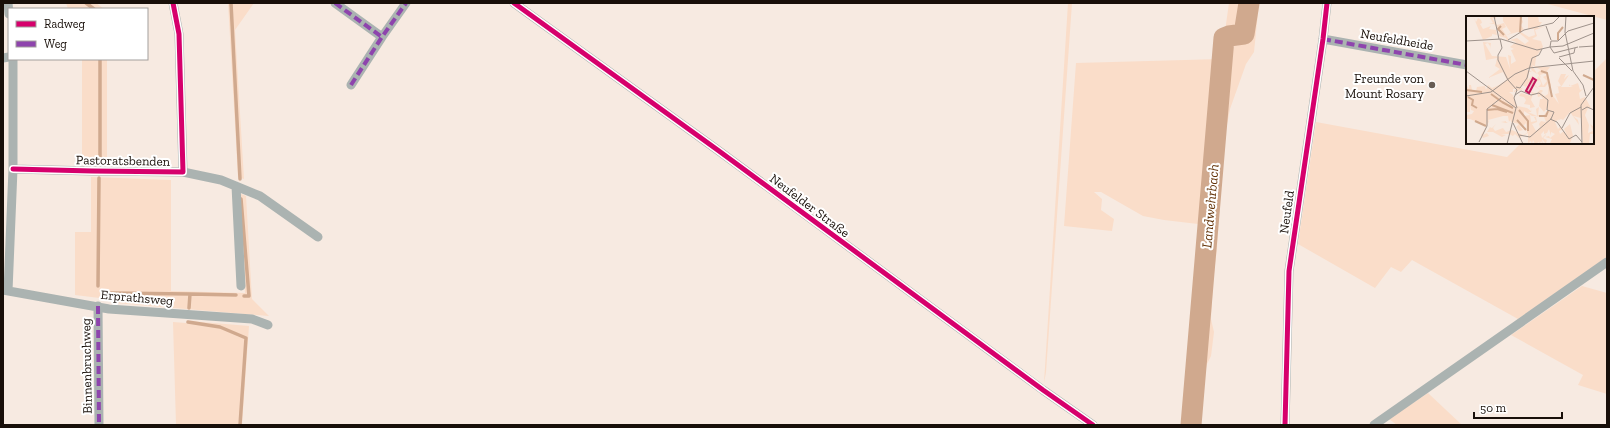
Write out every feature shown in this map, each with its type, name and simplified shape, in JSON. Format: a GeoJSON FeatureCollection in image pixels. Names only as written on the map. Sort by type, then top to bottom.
{"type":"FeatureCollection","features":[{"type":"Feature","properties":{"kind":"street","name":"Pastoratsbenden"},"geometry":{"type":"LineString","coordinates":[[173,3],[178,34],[183,172]]}},
{"type":"Feature","properties":{"kind":"street"},"geometry":{"type":"LineString","coordinates":[[335,3],[382,37]]}},
{"type":"Feature","properties":{"kind":"street"},"geometry":{"type":"LineString","coordinates":[[351,85],[406,3]]}},
{"type":"Feature","properties":{"kind":"street","name":"Neufelder Straße"},"geometry":{"type":"LineString","coordinates":[[514,3],[1093,425]]}},
{"type":"Feature","properties":{"kind":"street","name":"Neufeld"},"geometry":{"type":"LineString","coordinates":[[1285,425],[1289,271],[1327,3]]}},
{"type":"Feature","properties":{"kind":"street","name":"Neufeldheide"},"geometry":{"type":"LineString","coordinates":[[1323,39],[1466,65]]}},
{"type":"Feature","properties":{"kind":"street"},"geometry":{"type":"LineString","coordinates":[[5,291],[13,169],[13,60]]}},
{"type":"Feature","properties":{"kind":"street","name":"Pastoratsbenden"},"geometry":{"type":"LineString","coordinates":[[13,169],[103,172],[183,172],[220,180],[260,196],[318,237]]}},
{"type":"Feature","properties":{"kind":"street"},"geometry":{"type":"LineString","coordinates":[[236,186],[241,286]]}},
{"type":"Feature","properties":{"kind":"street"},"geometry":{"type":"LineString","coordinates":[[1374,425],[1607,262]]}},
{"type":"Feature","properties":{"kind":"street","name":"Erprathsweg"},"geometry":{"type":"LineString","coordinates":[[5,291],[98,306],[108,309],[252,319],[268,325]]}},
{"type":"Feature","properties":{"kind":"street","name":"Binnenbruchweg"},"geometry":{"type":"LineString","coordinates":[[98,306],[100,425]]}},
{"type":"Feature","properties":{"kind":"shaded area"},"geometry":{"type":"Polygon","coordinates":[[[66,3],[96,3],[103,8],[68,8],[66,3]]]}},
{"type":"Feature","properties":{"kind":"shaded area"},"geometry":{"type":"Polygon","coordinates":[[[228,3],[254,3],[235,30],[244,179],[238,177],[228,3]]]}},
{"type":"Feature","properties":{"kind":"shaded area"},"geometry":{"type":"Polygon","coordinates":[[[1068,3],[1072,3],[1044,383],[1068,3]]]}},
{"type":"Feature","properties":{"kind":"shaded area"},"geometry":{"type":"Polygon","coordinates":[[[1229,3],[1259,3],[1254,52],[1246,64],[1230,109],[1221,156],[1217,248],[1211,319],[1214,332],[1211,356],[1207,364],[1200,391],[1197,425],[1185,425],[1204,227],[1198,226],[1198,224],[1143,216],[1101,192],[1094,192],[1102,199],[1101,210],[1114,219],[1112,231],[1064,226],[1076,63],[1221,59],[1229,3]]]}},
{"type":"Feature","properties":{"kind":"shaded area"},"geometry":{"type":"Polygon","coordinates":[[[1544,3],[1607,3],[1607,20],[1544,3]]]}},
{"type":"Feature","properties":{"kind":"shaded area"},"geometry":{"type":"Polygon","coordinates":[[[1607,58],[1607,257],[1518,319],[1412,260],[1401,272],[1391,267],[1375,288],[1298,244],[1316,122],[1507,157],[1520,144],[1594,144],[1594,71],[1607,58]]]}},
{"type":"Feature","properties":{"kind":"shaded area"},"geometry":{"type":"Polygon","coordinates":[[[82,60],[107,60],[107,163],[82,162],[82,60]]]}},
{"type":"Feature","properties":{"kind":"shaded area"},"geometry":{"type":"Polygon","coordinates":[[[91,177],[171,180],[171,291],[245,293],[239,193],[246,196],[252,299],[269,316],[116,303],[116,300],[75,295],[75,232],[91,232],[91,177]]]}},
{"type":"Feature","properties":{"kind":"shaded area"},"geometry":{"type":"Polygon","coordinates":[[[1582,286],[1607,293],[1607,394],[1578,385],[1583,375],[1511,335],[1582,286]]]}},
{"type":"Feature","properties":{"kind":"shaded area"},"geometry":{"type":"Polygon","coordinates":[[[190,321],[249,326],[242,425],[176,425],[173,322],[186,323],[190,321]]]}},
{"type":"Feature","properties":{"kind":"shaded area"},"geometry":{"type":"Polygon","coordinates":[[[1428,393],[1462,425],[1397,425],[1389,419],[1428,393]]]}},
{"type":"Feature","properties":{"kind":"waterway"},"geometry":{"type":"LineString","coordinates":[[86,3],[93,8]]}},
{"type":"Feature","properties":{"kind":"waterway"},"geometry":{"type":"LineString","coordinates":[[231,3],[240,179]]}},
{"type":"Feature","properties":{"kind":"waterway","name":"Landwehrbach"},"geometry":{"type":"LineString","coordinates":[[1191,425],[1224,38],[1244,34],[1249,3]]}},
{"type":"Feature","properties":{"kind":"waterway"},"geometry":{"type":"LineString","coordinates":[[100,60],[100,162]]}},
{"type":"Feature","properties":{"kind":"waterway"},"geometry":{"type":"LineString","coordinates":[[98,286],[99,178]]}},
{"type":"Feature","properties":{"kind":"waterway"},"geometry":{"type":"LineString","coordinates":[[241,199],[249,296],[244,296]]}},
{"type":"Feature","properties":{"kind":"waterway"},"geometry":{"type":"LineString","coordinates":[[111,293],[190,294],[189,308]]}},
{"type":"Feature","properties":{"kind":"waterway"},"geometry":{"type":"LineString","coordinates":[[190,294],[236,295]]}},
{"type":"Feature","properties":{"kind":"waterway"},"geometry":{"type":"LineString","coordinates":[[188,322],[220,327],[246,338],[240,425]]}},
{"type":"Feature","properties":{"kind":"marked path"},"geometry":{"type":"LineString","coordinates":[[335,3],[382,37]]}},
{"type":"Feature","properties":{"kind":"marked path"},"geometry":{"type":"LineString","coordinates":[[351,85],[406,3]]}},
{"type":"Feature","properties":{"kind":"marked path"},"geometry":{"type":"LineString","coordinates":[[1323,39],[1466,65]]}},
{"type":"Feature","properties":{"kind":"marked path"},"geometry":{"type":"LineString","coordinates":[[98,306],[99,425]]}},
{"type":"Feature","properties":{"kind":"cycle path"},"geometry":{"type":"LineString","coordinates":[[13,169],[183,172],[179,34],[173,3]]}},
{"type":"Feature","properties":{"kind":"cycle path"},"geometry":{"type":"LineString","coordinates":[[514,3],[1093,425]]}},
{"type":"Feature","properties":{"kind":"cycle path"},"geometry":{"type":"LineString","coordinates":[[1285,425],[1289,271],[1327,3]]}},
{"type":"Feature","properties":{"kind":"place","name":"Freunde von Mount Rosary"},"geometry":{"type":"Point","coordinates":[1432,85]}}]}
